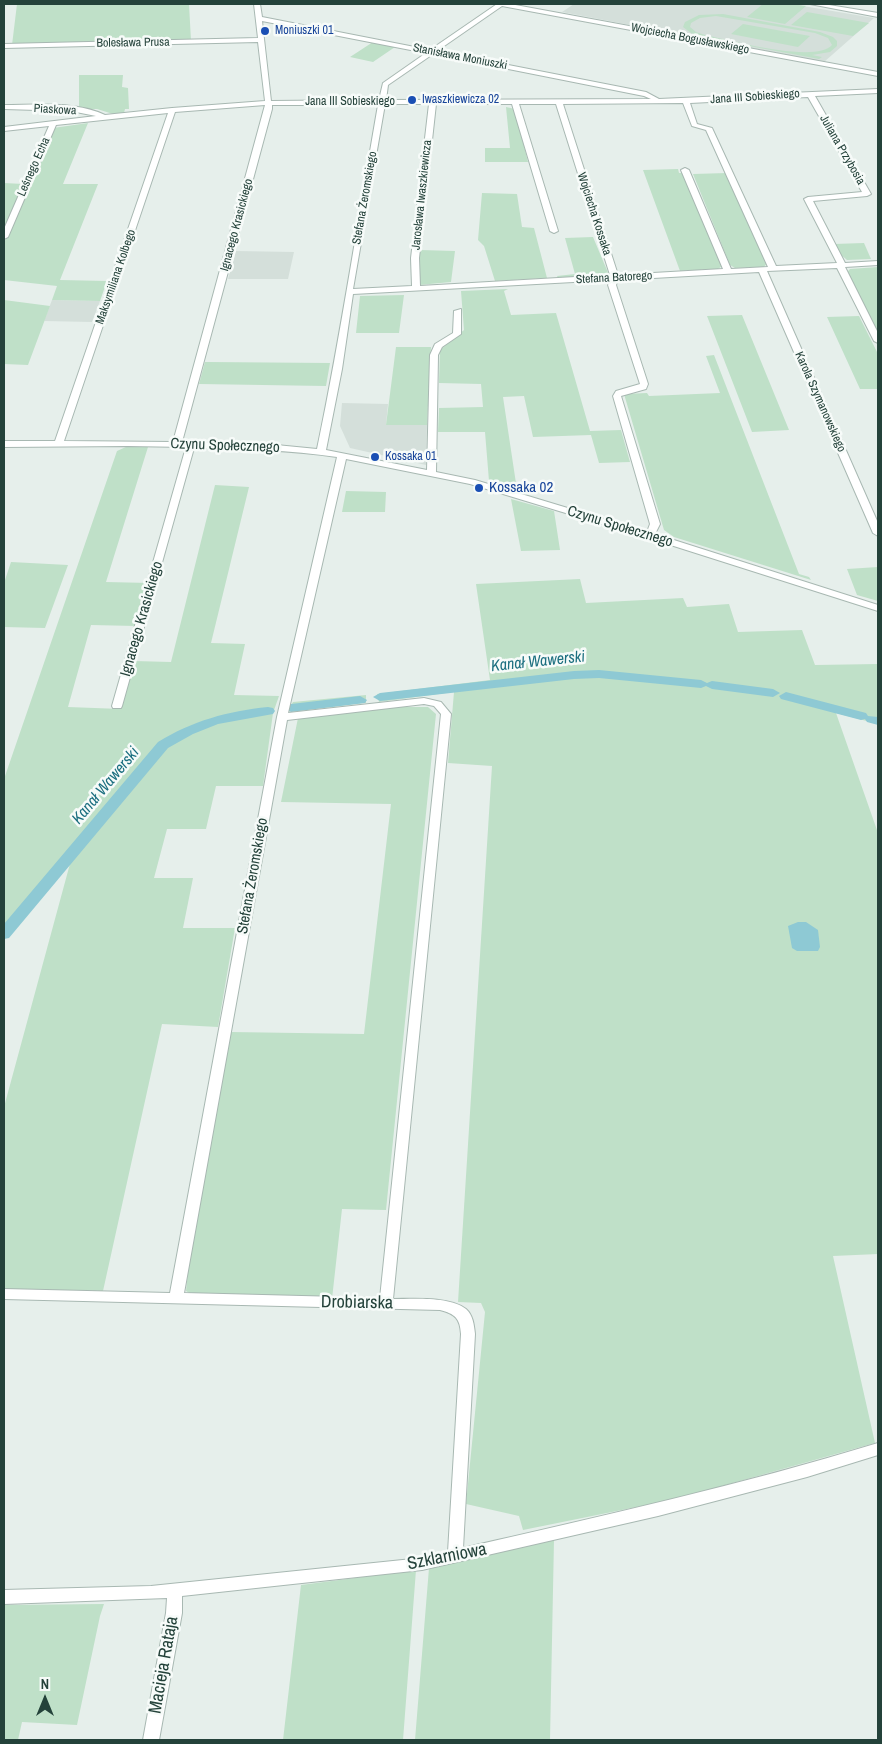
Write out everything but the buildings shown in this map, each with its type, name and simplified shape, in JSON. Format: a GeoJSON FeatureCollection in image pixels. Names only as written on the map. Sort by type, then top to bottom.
{"type":"FeatureCollection","features":[{"type":"Feature","properties":{"kind":"street","name":"Ignacego Krasickiego"},"geometry":{"type":"LineString","coordinates":[[177,444],[269,109],[257,4]]}},
{"type":"Feature","properties":{"kind":"street","name":"Stefana Żeromskiego"},"geometry":{"type":"LineString","coordinates":[[321,452],[338,369],[349,292],[385,84],[501,4]]}},
{"type":"Feature","properties":{"kind":"street","name":"Wojciecha Bogusławskiego"},"geometry":{"type":"LineString","coordinates":[[501,4],[878,74]]}},
{"type":"Feature","properties":{"kind":"street"},"geometry":{"type":"LineString","coordinates":[[813,4],[878,15]]}},
{"type":"Feature","properties":{"kind":"street","name":"Stanisława Moniuszki"},"geometry":{"type":"LineString","coordinates":[[259,18],[646,94],[658,101]]}},
{"type":"Feature","properties":{"kind":"street","name":"Bolesława Prusa"},"geometry":{"type":"LineString","coordinates":[[4,46],[262,40]]}},
{"type":"Feature","properties":{"kind":"street"},"geometry":{"type":"LineString","coordinates":[[876,91],[873,87],[878,82]]}},
{"type":"Feature","properties":{"kind":"street","name":"Jana III Sobieskiego"},"geometry":{"type":"LineString","coordinates":[[4,129],[172,110],[268,103],[686,101],[876,91]]}},
{"type":"Feature","properties":{"kind":"street","name":"Juliana Przybosia"},"geometry":{"type":"LineString","coordinates":[[810,94],[867,194],[808,199],[878,341]]}},
{"type":"Feature","properties":{"kind":"street"},"geometry":{"type":"LineString","coordinates":[[686,101],[694,125],[709,128],[773,269]]}},
{"type":"Feature","properties":{"kind":"street","name":"Jarosława Iwaszkiewicza"},"geometry":{"type":"LineString","coordinates":[[416,289],[416,249],[433,102]]}},
{"type":"Feature","properties":{"kind":"street"},"geometry":{"type":"LineString","coordinates":[[515,102],[554,231]]}},
{"type":"Feature","properties":{"kind":"street","name":"Wojciecha Kossaka"},"geometry":{"type":"LineString","coordinates":[[559,102],[615,278],[612,284],[644,384],[642,387],[617,396],[655,524],[650,536]]}},
{"type":"Feature","properties":{"kind":"street","name":"Piaskowa"},"geometry":{"type":"LineString","coordinates":[[4,107],[80,110],[99,114],[104,118]]}},
{"type":"Feature","properties":{"kind":"street","name":"Maksymiliana Kolbego"},"geometry":{"type":"LineString","coordinates":[[58,443],[172,110]]}},
{"type":"Feature","properties":{"kind":"street","name":"Leśnego Echa"},"geometry":{"type":"LineString","coordinates":[[4,237],[53,124]]}},
{"type":"Feature","properties":{"kind":"street"},"geometry":{"type":"LineString","coordinates":[[685,170],[728,272]]}},
{"type":"Feature","properties":{"kind":"street","name":"Stefana Batorego"},"geometry":{"type":"LineString","coordinates":[[349,292],[878,263]]}},
{"type":"Feature","properties":{"kind":"street","name":"Karola Szymanowskiego"},"geometry":{"type":"LineString","coordinates":[[762,270],[878,534]]}},
{"type":"Feature","properties":{"kind":"street"},"geometry":{"type":"LineString","coordinates":[[431,472],[434,355],[438,346],[457,334],[458,311]]}},
{"type":"Feature","properties":{"kind":"street","name":"Czynu Społecznego"},"geometry":{"type":"LineString","coordinates":[[4,444],[191,444],[273,448],[342,455],[472,482],[878,608]]}},
{"type":"Feature","properties":{"kind":"street","name":"Ignacego Krasickiego"},"geometry":{"type":"LineString","coordinates":[[117,706],[191,444]]}},
{"type":"Feature","properties":{"kind":"street","name":"Stefana Żeromskiego"},"geometry":{"type":"LineString","coordinates":[[176,1298],[282,717],[342,455]]}},
{"type":"Feature","properties":{"kind":"street"},"geometry":{"type":"LineString","coordinates":[[282,717],[424,701],[436,702],[443,708],[446,714],[386,1304]]}},
{"type":"Feature","properties":{"kind":"street","name":"Drobiarska"},"geometry":{"type":"LineString","coordinates":[[4,1294],[440,1305],[461,1312],[466,1317],[468,1334],[455,1557]]}},
{"type":"Feature","properties":{"kind":"street","name":"Szklarniowa"},"geometry":{"type":"LineString","coordinates":[[4,1598],[175,1590],[422,1564],[658,1510],[807,1471],[878,1450]]}},
{"type":"Feature","properties":{"kind":"street","name":"Macieja Rataja"},"geometry":{"type":"LineString","coordinates":[[151,1740],[174,1613],[175,1590]]}},
{"type":"Feature","properties":{"kind":"shaded area"},"geometry":{"type":"Polygon","coordinates":[[[574,4],[791,4],[874,18],[824,62],[562,12],[574,4]]]}},
{"type":"Feature","properties":{"kind":"shaded area"},"geometry":{"type":"Polygon","coordinates":[[[236,251],[294,252],[288,279],[228,279],[236,251]]]}},
{"type":"Feature","properties":{"kind":"shaded area"},"geometry":{"type":"Polygon","coordinates":[[[52,300],[100,301],[92,322],[44,321],[52,300]]]}},
{"type":"Feature","properties":{"kind":"shaded area"},"geometry":{"type":"Polygon","coordinates":[[[342,403],[388,404],[386,425],[427,425],[426,465],[350,448],[340,426],[342,403]]]}},
{"type":"Feature","properties":{"kind":"green space"},"geometry":{"type":"Polygon","coordinates":[[[17,4],[189,4],[191,41],[12,45],[17,4]]]}},
{"type":"Feature","properties":{"kind":"green space"},"geometry":{"type":"Polygon","coordinates":[[[763,4],[806,6],[785,24],[747,17],[763,4]]]}},
{"type":"Feature","properties":{"kind":"green space"},"geometry":{"type":"Polygon","coordinates":[[[807,12],[869,23],[853,36],[791,25],[807,12]]]}},
{"type":"Feature","properties":{"kind":"green space"},"geometry":{"type":"Polygon","coordinates":[[[723,14],[820,32],[833,37],[837,41],[837,46],[830,52],[812,55],[822,57],[819,59],[701,37],[683,27],[685,22],[699,15],[723,14]],[[716,16],[700,18],[691,23],[690,27],[696,32],[705,35],[791,52],[823,50],[832,45],[828,38],[815,33],[716,16]]]}},
{"type":"Feature","properties":{"kind":"green space"},"geometry":{"type":"Polygon","coordinates":[[[743,24],[810,36],[798,47],[731,34],[743,24]]]}},
{"type":"Feature","properties":{"kind":"green space"},"geometry":{"type":"Polygon","coordinates":[[[373,42],[395,47],[373,62],[350,57],[373,42]]]}},
{"type":"Feature","properties":{"kind":"green space"},"geometry":{"type":"Polygon","coordinates":[[[79,75],[123,75],[122,87],[128,88],[129,109],[125,109],[124,113],[113,114],[97,109],[79,109],[79,75]]]}},
{"type":"Feature","properties":{"kind":"green space"},"geometry":{"type":"Polygon","coordinates":[[[506,107],[515,109],[528,162],[485,162],[485,148],[510,148],[506,107]]]}},
{"type":"Feature","properties":{"kind":"green space"},"geometry":{"type":"Polygon","coordinates":[[[88,123],[63,184],[98,184],[60,280],[107,281],[100,301],[52,300],[57,286],[4,280],[4,243],[53,128],[88,123]]]}},
{"type":"Feature","properties":{"kind":"green space"},"geometry":{"type":"Polygon","coordinates":[[[678,169],[679,173],[683,173],[722,266],[718,269],[680,271],[643,170],[678,169]]]}},
{"type":"Feature","properties":{"kind":"green space"},"geometry":{"type":"Polygon","coordinates":[[[727,173],[767,263],[764,267],[735,268],[730,265],[693,174],[727,173]]]}},
{"type":"Feature","properties":{"kind":"green space"},"geometry":{"type":"Polygon","coordinates":[[[4,183],[23,184],[4,229],[4,183]]]}},
{"type":"Feature","properties":{"kind":"green space"},"geometry":{"type":"Polygon","coordinates":[[[482,193],[517,194],[522,227],[534,228],[547,278],[495,281],[484,246],[478,240],[482,193]]]}},
{"type":"Feature","properties":{"kind":"green space"},"geometry":{"type":"Polygon","coordinates":[[[593,237],[609,275],[558,278],[557,276],[575,274],[565,238],[593,237]]]}},
{"type":"Feature","properties":{"kind":"green space"},"geometry":{"type":"Polygon","coordinates":[[[864,243],[871,259],[847,260],[840,254],[834,244],[864,243]]]}},
{"type":"Feature","properties":{"kind":"green space"},"geometry":{"type":"Polygon","coordinates":[[[420,250],[455,251],[451,282],[419,285],[420,250]]]}},
{"type":"Feature","properties":{"kind":"green space"},"geometry":{"type":"Polygon","coordinates":[[[878,267],[878,334],[847,272],[850,269],[878,267]]]}},
{"type":"Feature","properties":{"kind":"green space"},"geometry":{"type":"Polygon","coordinates":[[[508,289],[504,291],[511,315],[556,313],[590,431],[621,430],[630,462],[599,463],[591,435],[533,437],[524,396],[503,397],[517,490],[489,481],[485,432],[438,432],[439,408],[483,407],[481,384],[439,383],[440,350],[464,330],[461,291],[508,289]]]}},
{"type":"Feature","properties":{"kind":"green space"},"geometry":{"type":"Polygon","coordinates":[[[404,295],[399,333],[356,333],[360,296],[404,295]]]}},
{"type":"Feature","properties":{"kind":"green space"},"geometry":{"type":"Polygon","coordinates":[[[4,300],[50,306],[28,365],[4,364],[4,300]]]}},
{"type":"Feature","properties":{"kind":"green space"},"geometry":{"type":"Polygon","coordinates":[[[742,315],[789,430],[752,432],[707,316],[742,315]]]}},
{"type":"Feature","properties":{"kind":"green space"},"geometry":{"type":"Polygon","coordinates":[[[859,316],[878,354],[878,389],[860,389],[827,317],[859,316]]]}},
{"type":"Feature","properties":{"kind":"green space"},"geometry":{"type":"Polygon","coordinates":[[[396,347],[431,347],[427,425],[386,425],[396,347]]]}},
{"type":"Feature","properties":{"kind":"green space"},"geometry":{"type":"Polygon","coordinates":[[[714,355],[799,574],[809,577],[811,580],[674,537],[664,530],[624,394],[647,393],[649,396],[720,393],[706,356],[714,355]]]}},
{"type":"Feature","properties":{"kind":"green space"},"geometry":{"type":"Polygon","coordinates":[[[205,362],[330,363],[326,386],[199,384],[205,362]]]}},
{"type":"Feature","properties":{"kind":"green space"},"geometry":{"type":"Polygon","coordinates":[[[128,446],[148,447],[106,582],[150,583],[136,626],[91,625],[68,707],[121,709],[134,661],[171,662],[215,485],[249,487],[211,643],[245,644],[234,695],[279,696],[273,713],[263,786],[216,786],[206,829],[167,829],[154,878],[193,878],[183,928],[235,928],[218,1027],[162,1024],[103,1291],[4,1289],[4,1107],[71,860],[4,940],[4,779],[117,451],[128,446]]]}},
{"type":"Feature","properties":{"kind":"green space"},"geometry":{"type":"Polygon","coordinates":[[[346,491],[386,492],[385,512],[342,512],[346,491]]]}},
{"type":"Feature","properties":{"kind":"green space"},"geometry":{"type":"Polygon","coordinates":[[[511,499],[554,511],[560,550],[521,551],[511,499]]]}},
{"type":"Feature","properties":{"kind":"green space"},"geometry":{"type":"Polygon","coordinates":[[[11,562],[68,565],[45,628],[4,627],[4,583],[11,562]]]}},
{"type":"Feature","properties":{"kind":"green space"},"geometry":{"type":"Polygon","coordinates":[[[878,567],[878,601],[857,595],[847,569],[878,567]]]}},
{"type":"Feature","properties":{"kind":"green space"},"geometry":{"type":"Polygon","coordinates":[[[580,579],[586,603],[683,598],[687,607],[729,604],[738,632],[802,630],[815,665],[878,664],[878,724],[836,713],[878,833],[878,1254],[833,1256],[875,1443],[676,1499],[523,1530],[519,1516],[466,1504],[485,1312],[481,1303],[458,1302],[492,766],[448,763],[454,692],[379,702],[377,694],[490,680],[476,584],[580,579]]]}},
{"type":"Feature","properties":{"kind":"green space"},"geometry":{"type":"Polygon","coordinates":[[[366,695],[366,703],[296,711],[291,705],[293,702],[366,695]]]}},
{"type":"Feature","properties":{"kind":"green space"},"geometry":{"type":"Polygon","coordinates":[[[404,705],[404,707],[428,707],[436,714],[386,1210],[342,1209],[332,1299],[194,1296],[186,1291],[191,1243],[231,1032],[364,1034],[391,804],[281,802],[298,718],[404,705]]]}},
{"type":"Feature","properties":{"kind":"green space"},"geometry":{"type":"Polygon","coordinates":[[[554,1540],[550,1740],[415,1740],[429,1568],[554,1540]]]}},
{"type":"Feature","properties":{"kind":"green space"},"geometry":{"type":"Polygon","coordinates":[[[416,1570],[403,1740],[283,1740],[301,1585],[416,1570]]]}},
{"type":"Feature","properties":{"kind":"green space"},"geometry":{"type":"Polygon","coordinates":[[[104,1604],[77,1725],[22,1722],[18,1740],[4,1740],[4,1605],[104,1604]]]}},
{"type":"Feature","properties":{"kind":"water"},"geometry":{"type":"Polygon","coordinates":[[[798,922],[806,922],[818,930],[820,947],[818,951],[797,951],[792,948],[788,926],[798,922]]]}},
{"type":"Feature","properties":{"kind":"waterway","name":"Kanał Wawerski"},"geometry":{"type":"LineString","coordinates":[[380,697],[574,675],[599,674],[701,684]]}},
{"type":"Feature","properties":{"kind":"waterway","name":"Kanał Wawerski"},"geometry":{"type":"LineString","coordinates":[[712,685],[773,693]]}},
{"type":"Feature","properties":{"kind":"waterway","name":"Kanał Wawerski"},"geometry":{"type":"LineString","coordinates":[[786,696],[861,716]]}},
{"type":"Feature","properties":{"kind":"waterway","name":"Kanał Wawerski"},"geometry":{"type":"LineString","coordinates":[[291,708],[360,700]]}},
{"type":"Feature","properties":{"kind":"waterway","name":"Kanał Wawerski"},"geometry":{"type":"LineString","coordinates":[[4,934],[163,745],[200,725],[240,714],[268,711]]}},
{"type":"Feature","properties":{"kind":"waterway","name":"Kanał Wawerski"},"geometry":{"type":"LineString","coordinates":[[872,719],[878,721]]}},
{"type":"Feature","properties":{"kind":"place","name":"Moniuszki 01"},"geometry":{"type":"Point","coordinates":[265,31]}},
{"type":"Feature","properties":{"kind":"place","name":"Iwaszkiewicza 02"},"geometry":{"type":"Point","coordinates":[412,100]}},
{"type":"Feature","properties":{"kind":"place","name":"Kossaka 01"},"geometry":{"type":"Point","coordinates":[375,457]}},
{"type":"Feature","properties":{"kind":"place","name":"Kossaka 02"},"geometry":{"type":"Point","coordinates":[479,488]}}]}
